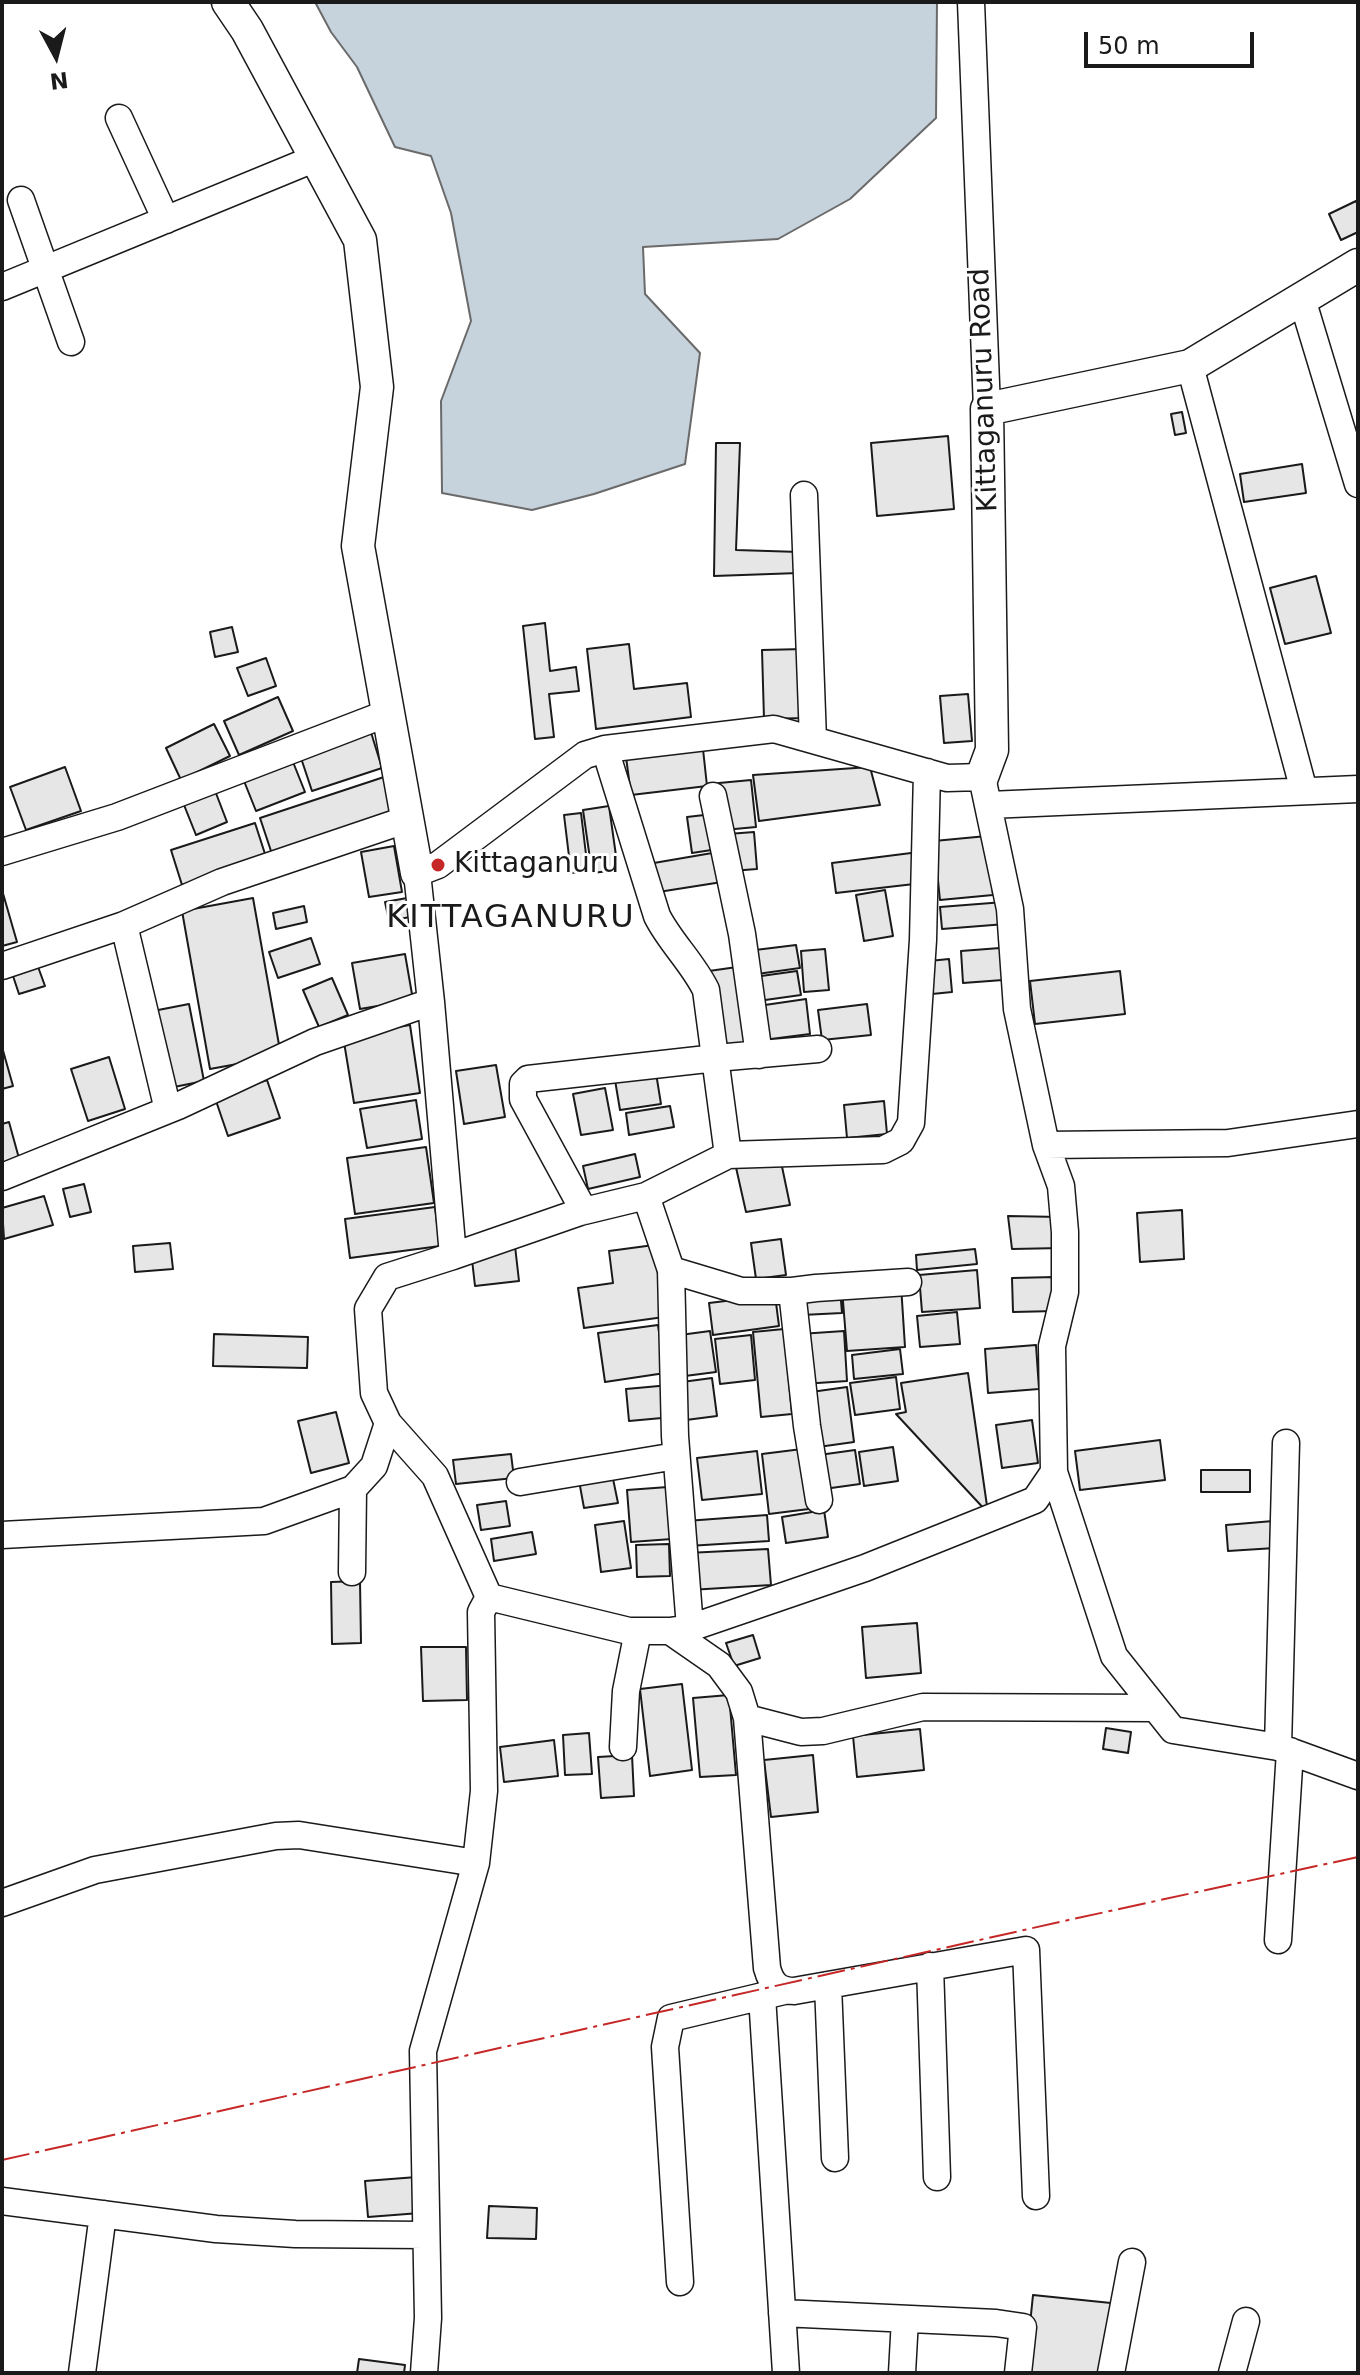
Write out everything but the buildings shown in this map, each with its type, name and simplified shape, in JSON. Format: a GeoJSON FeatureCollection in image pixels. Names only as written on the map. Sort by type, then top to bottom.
{"type":"FeatureCollection","features":[{"type":"Feature","properties":{"kind":"main road"},"geometry":{"type":"LineString","coordinates":[[228,2],[247,30],[360,240],[377,387],[358,546],[417,873]]}},
{"type":"Feature","properties":{"kind":"main road"},"geometry":{"type":"LineString","coordinates":[[987,409],[1190,366],[1358,265]]}},
{"type":"Feature","properties":{"kind":"main road","name":"Kittaganuru Road"},"geometry":{"type":"LineString","coordinates":[[985,791],[992,750],[987,409]]}},
{"type":"Feature","properties":{"kind":"street","name":"Kittaganuru Road"},"geometry":{"type":"LineString","coordinates":[[971,2],[987,409]]}},
{"type":"Feature","properties":{"kind":"street"},"geometry":{"type":"LineString","coordinates":[[119,118],[166,220]]}},
{"type":"Feature","properties":{"kind":"street"},"geometry":{"type":"LineString","coordinates":[[2,287],[316,158]]}},
{"type":"Feature","properties":{"kind":"street"},"geometry":{"type":"LineString","coordinates":[[21,200],[71,342]]}},
{"type":"Feature","properties":{"kind":"street"},"geometry":{"type":"LineString","coordinates":[[1302,299],[1358,484]]}},
{"type":"Feature","properties":{"kind":"street"},"geometry":{"type":"LineString","coordinates":[[1190,366],[1304,791]]}},
{"type":"Feature","properties":{"kind":"street"},"geometry":{"type":"LineString","coordinates":[[804,495],[813,740]]}},
{"type":"Feature","properties":{"kind":"street"},"geometry":{"type":"LineString","coordinates":[[2,852],[117,817],[388,713]]}},
{"type":"Feature","properties":{"kind":"street"},"geometry":{"type":"LineString","coordinates":[[453,1256],[417,873],[438,865],[585,755],[605,749],[774,729],[985,791],[1358,789]]}},
{"type":"Feature","properties":{"kind":"street"},"geometry":{"type":"LineString","coordinates":[[605,749],[657,916],[706,990],[728,1155]]}},
{"type":"Feature","properties":{"kind":"street"},"geometry":{"type":"LineString","coordinates":[[489,1597],[435,1476],[388,1423],[374,1393],[368,1309],[387,1277],[584,1211],[646,1196],[728,1155],[883,1150],[901,1141],[911,1123],[923,940],[927,772]]}},
{"type":"Feature","properties":{"kind":"street"},"geometry":{"type":"LineString","coordinates":[[985,791],[1010,909],[1017,1009],[1046,1145],[1061,1186],[1065,1292],[1052,1346],[1054,1472],[1114,1656],[1173,1730],[1284,1749],[1358,1776]]}},
{"type":"Feature","properties":{"kind":"street"},"geometry":{"type":"LineString","coordinates":[[713,796],[742,934],[759,1055]]}},
{"type":"Feature","properties":{"kind":"street"},"geometry":{"type":"LineString","coordinates":[[2,966],[124,925],[222,882],[408,819]]}},
{"type":"Feature","properties":{"kind":"street"},"geometry":{"type":"LineString","coordinates":[[124,925],[168,1110]]}},
{"type":"Feature","properties":{"kind":"street"},"geometry":{"type":"LineString","coordinates":[[2,1177],[168,1110],[315,1042],[431,1002]]}},
{"type":"Feature","properties":{"kind":"street"},"geometry":{"type":"LineString","coordinates":[[584,1211],[523,1099],[523,1084],[528,1079],[818,1049]]}},
{"type":"Feature","properties":{"kind":"street"},"geometry":{"type":"LineString","coordinates":[[1046,1145],[1228,1143],[1358,1124]]}},
{"type":"Feature","properties":{"kind":"street"},"geometry":{"type":"LineString","coordinates":[[646,1196],[671,1270],[680,1629],[719,1665],[739,1692],[747,1718],[767,1968],[775,1986],[786,2373]]}},
{"type":"Feature","properties":{"kind":"street"},"geometry":{"type":"LineString","coordinates":[[671,1270],[741,1291],[792,1291],[908,1282]]}},
{"type":"Feature","properties":{"kind":"street"},"geometry":{"type":"LineString","coordinates":[[792,1291],[807,1426],[819,1500]]}},
{"type":"Feature","properties":{"kind":"street"},"geometry":{"type":"LineString","coordinates":[[2,1535],[264,1521],[353,1489],[374,1466],[388,1423]]}},
{"type":"Feature","properties":{"kind":"street"},"geometry":{"type":"LineString","coordinates":[[1278,1940],[1284,1749],[1286,1443]]}},
{"type":"Feature","properties":{"kind":"street"},"geometry":{"type":"LineString","coordinates":[[520,1482],[676,1456]]}},
{"type":"Feature","properties":{"kind":"street"},"geometry":{"type":"LineString","coordinates":[[489,1597],[629,1631],[680,1629],[865,1568],[1035,1500],[1054,1472]]}},
{"type":"Feature","properties":{"kind":"street"},"geometry":{"type":"LineString","coordinates":[[352,1572],[353,1489]]}},
{"type":"Feature","properties":{"kind":"street"},"geometry":{"type":"LineString","coordinates":[[424,2373],[428,2318],[423,2051],[476,1863],[484,1791],[481,1612],[489,1597]]}},
{"type":"Feature","properties":{"kind":"street"},"geometry":{"type":"LineString","coordinates":[[623,1747],[626,1691],[638,1631]]}},
{"type":"Feature","properties":{"kind":"street"},"geometry":{"type":"LineString","coordinates":[[747,1718],[801,1732],[823,1731],[923,1707],[1155,1708]]}},
{"type":"Feature","properties":{"kind":"street"},"geometry":{"type":"LineString","coordinates":[[2,1903],[95,1870],[276,1836],[299,1835],[476,1863]]}},
{"type":"Feature","properties":{"kind":"street"},"geometry":{"type":"LineString","coordinates":[[680,2282],[665,2047],[671,2018],[773,1993],[1026,1950],[1036,2196]]}},
{"type":"Feature","properties":{"kind":"street"},"geometry":{"type":"LineString","coordinates":[[930,1966],[937,2177]]}},
{"type":"Feature","properties":{"kind":"street"},"geometry":{"type":"LineString","coordinates":[[828,1985],[835,2158]]}},
{"type":"Feature","properties":{"kind":"street"},"geometry":{"type":"LineString","coordinates":[[2,2201],[216,2229],[295,2234],[425,2235]]}},
{"type":"Feature","properties":{"kind":"street"},"geometry":{"type":"LineString","coordinates":[[82,2373],[103,2214]]}},
{"type":"Feature","properties":{"kind":"street"},"geometry":{"type":"LineString","coordinates":[[1111,2373],[1132,2262]]}},
{"type":"Feature","properties":{"kind":"street"},"geometry":{"type":"LineString","coordinates":[[782,2313],[996,2323],[1023,2327],[1018,2373]]}},
{"type":"Feature","properties":{"kind":"street"},"geometry":{"type":"LineString","coordinates":[[902,2373],[905,2319]]}},
{"type":"Feature","properties":{"kind":"street"},"geometry":{"type":"LineString","coordinates":[[1232,2373],[1246,2321]]}},
{"type":"Feature","properties":{"kind":"shaded area"},"geometry":{"type":"Polygon","coordinates":[[[315,2],[937,2],[936,118],[850,199],[778,239],[643,247],[645,294],[700,353],[685,464],[594,494],[532,510],[442,493],[441,401],[471,321],[451,213],[431,156],[395,147],[357,67],[331,32],[315,2]]]}},
{"type":"Feature","properties":{"kind":"power"},"geometry":{"type":"LineString","coordinates":[[2,2160],[1358,1857]]}},
{"type":"Feature","properties":{"kind":"place","name":"Kittaganuru"},"geometry":{"type":"Point","coordinates":[438,865]}},
{"type":"Feature","properties":{"kind":"district","name":"KITTAGANURU"},"geometry":{"type":"Point","coordinates":[511,919]}}]}
